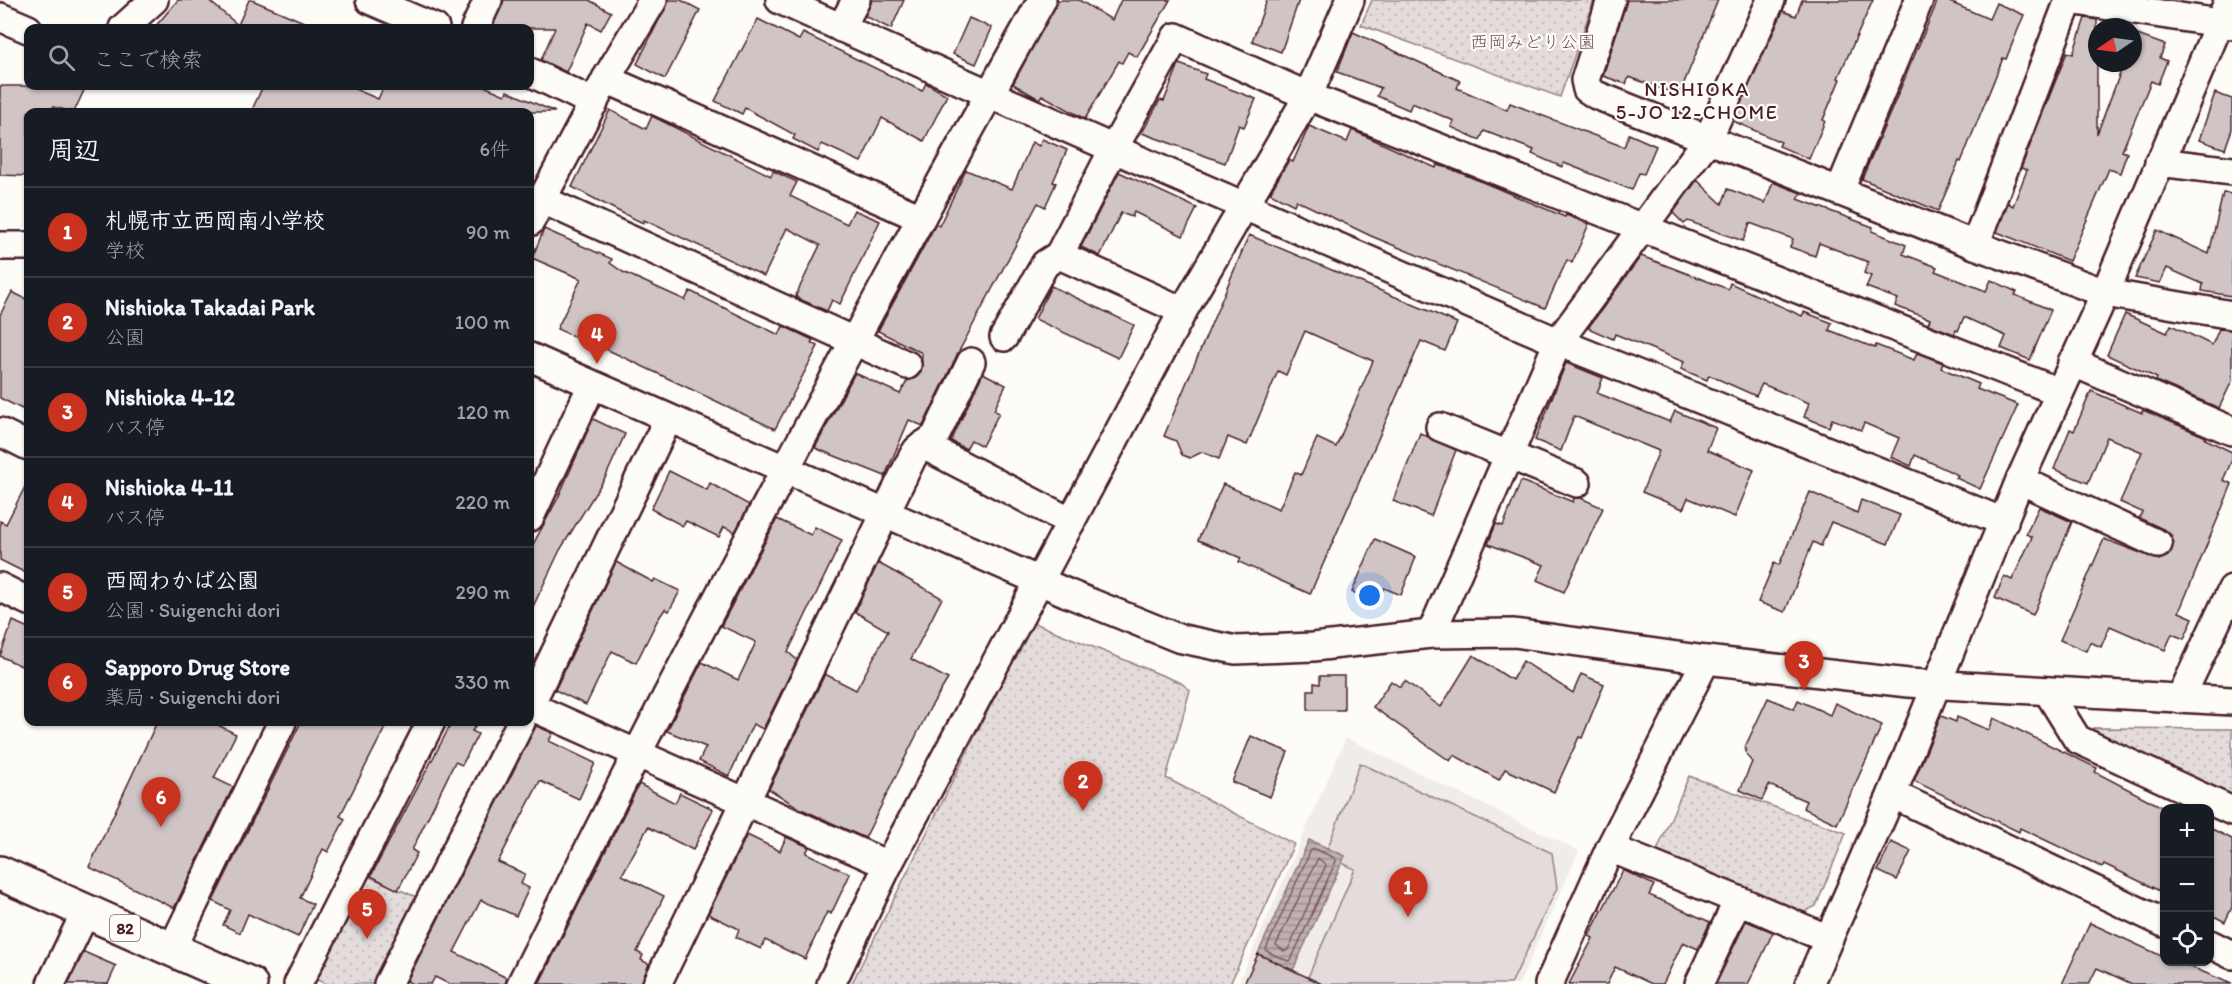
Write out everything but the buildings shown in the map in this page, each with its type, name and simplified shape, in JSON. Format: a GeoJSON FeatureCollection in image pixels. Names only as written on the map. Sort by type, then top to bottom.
{"type":"FeatureCollection","features":[{"type":"Feature","properties":{"kind":"main road","name":"82"},"geometry":{"type":"LineString","coordinates":[[0,873],[172,949],[233,980]]}},
{"type":"Feature","properties":{"kind":"street"},"geometry":{"type":"LineString","coordinates":[[127,24],[154,0]]}},
{"type":"Feature","properties":{"kind":"street"},"geometry":{"type":"LineString","coordinates":[[370,0],[426,24]]}},
{"type":"Feature","properties":{"kind":"street"},"geometry":{"type":"LineString","coordinates":[[477,24],[488,0]]}},
{"type":"Feature","properties":{"kind":"street"},"geometry":{"type":"LineString","coordinates":[[653,0],[606,79],[536,211],[854,341],[907,365]]}},
{"type":"Feature","properties":{"kind":"street"},"geometry":{"type":"LineString","coordinates":[[780,0],[988,96],[1114,148],[1243,207],[1558,342],[2004,522]]}},
{"type":"Feature","properties":{"kind":"street"},"geometry":{"type":"LineString","coordinates":[[841,28],[856,0]]}},
{"type":"Feature","properties":{"kind":"street"},"geometry":{"type":"LineString","coordinates":[[521,984],[636,752],[784,467],[1042,0]]}},
{"type":"Feature","properties":{"kind":"street"},"geometry":{"type":"LineString","coordinates":[[831,984],[888,865],[1183,311],[1308,96],[1350,0]]}},
{"type":"Feature","properties":{"kind":"street"},"geometry":{"type":"LineString","coordinates":[[1611,0],[1585,80],[1587,89],[1596,95],[1975,245],[2105,293],[2232,315]]}},
{"type":"Feature","properties":{"kind":"street"},"geometry":{"type":"LineString","coordinates":[[1431,634],[1558,342],[1708,140],[1771,0]]}},
{"type":"Feature","properties":{"kind":"street"},"geometry":{"type":"LineString","coordinates":[[1840,190],[1919,0]]}},
{"type":"Feature","properties":{"kind":"street"},"geometry":{"type":"LineString","coordinates":[[1809,984],[1892,794],[2020,480],[2105,293],[2158,162],[2227,16],[2070,0],[1975,245]]}},
{"type":"Feature","properties":{"kind":"street"},"geometry":{"type":"LineString","coordinates":[[0,17],[24,27]]}},
{"type":"Feature","properties":{"kind":"street"},"geometry":{"type":"LineString","coordinates":[[1004,337],[1045,264],[1059,255],[1114,148],[1176,37],[1308,96],[2059,392]]}},
{"type":"Feature","properties":{"kind":"street"},"geometry":{"type":"LineString","coordinates":[[534,74],[594,103]]}},
{"type":"Feature","properties":{"kind":"street"},"geometry":{"type":"LineString","coordinates":[[606,79],[921,218]]}},
{"type":"Feature","properties":{"kind":"street"},"geometry":{"type":"LineString","coordinates":[[2158,162],[2232,171]]}},
{"type":"Feature","properties":{"kind":"street"},"geometry":{"type":"LineString","coordinates":[[0,246],[24,246]]}},
{"type":"Feature","properties":{"kind":"street"},"geometry":{"type":"LineString","coordinates":[[1059,255],[1183,311]]}},
{"type":"Feature","properties":{"kind":"street"},"geometry":{"type":"LineString","coordinates":[[534,359],[1040,581],[1178,638],[1236,650],[1312,647],[1431,634],[1514,633],[1706,660],[1935,685],[2232,701]]}},
{"type":"Feature","properties":{"kind":"street"},"geometry":{"type":"LineString","coordinates":[[657,984],[912,458],[923,445],[935,437],[971,362]]}},
{"type":"Feature","properties":{"kind":"street"},"geometry":{"type":"LineString","coordinates":[[2072,362],[2232,431]]}},
{"type":"Feature","properties":{"kind":"street"},"geometry":{"type":"LineString","coordinates":[[534,508],[592,385]]}},
{"type":"Feature","properties":{"kind":"street"},"geometry":{"type":"LineString","coordinates":[[534,697],[668,419]]}},
{"type":"Feature","properties":{"kind":"street"},"geometry":{"type":"LineString","coordinates":[[1440,427],[1577,483]]}},
{"type":"Feature","properties":{"kind":"street"},"geometry":{"type":"LineString","coordinates":[[0,432],[24,444]]}},
{"type":"Feature","properties":{"kind":"street"},"geometry":{"type":"LineString","coordinates":[[923,445],[1071,522]]}},
{"type":"Feature","properties":{"kind":"street"},"geometry":{"type":"LineString","coordinates":[[2020,480],[2158,543]]}},
{"type":"Feature","properties":{"kind":"street"},"geometry":{"type":"LineString","coordinates":[[0,587],[24,599]]}},
{"type":"Feature","properties":{"kind":"street"},"geometry":{"type":"LineString","coordinates":[[2180,699],[2232,590]]}},
{"type":"Feature","properties":{"kind":"street"},"geometry":{"type":"LineString","coordinates":[[1549,984],[1610,848],[1706,660]]}},
{"type":"Feature","properties":{"kind":"street"},"geometry":{"type":"LineString","coordinates":[[2048,692],[2077,740],[2232,811]]}},
{"type":"Feature","properties":{"kind":"street"},"geometry":{"type":"LineString","coordinates":[[534,707],[888,865]]}},
{"type":"Feature","properties":{"kind":"street"},"geometry":{"type":"LineString","coordinates":[[172,949],[280,726]]}},
{"type":"Feature","properties":{"kind":"street"},"geometry":{"type":"LineString","coordinates":[[298,984],[429,726]]}},
{"type":"Feature","properties":{"kind":"street"},"geometry":{"type":"LineString","coordinates":[[388,984],[519,726]]}},
{"type":"Feature","properties":{"kind":"street"},"geometry":{"type":"LineString","coordinates":[[1892,794],[2160,921]]}},
{"type":"Feature","properties":{"kind":"street"},"geometry":{"type":"LineString","coordinates":[[1610,848],[1828,939]]}},
{"type":"Feature","properties":{"kind":"street"},"geometry":{"type":"LineString","coordinates":[[1699,984],[1738,900]]}},
{"type":"Feature","properties":{"kind":"street"},"geometry":{"type":"LineString","coordinates":[[51,984],[86,911]]}},
{"type":"Feature","properties":{"kind":"street"},"geometry":{"type":"LineString","coordinates":[[2214,946],[2232,955]]}},
{"type":"Feature","properties":{"kind":"shaded area"},"geometry":{"type":"Polygon","coordinates":[[[1346,738],[1579,851],[1519,984],[1238,984],[1346,738]]]}},
{"type":"Feature","properties":{"kind":"green space","name":"西岡みどり公園"},"geometry":{"type":"Polygon","coordinates":[[[1372,0],[1594,0],[1560,97],[1361,25],[1372,0]]]}},
{"type":"Feature","properties":{"kind":"green space"},"geometry":{"type":"Polygon","coordinates":[[[1032,622],[1181,683],[1190,690],[1166,778],[1294,844],[1230,984],[852,983],[1032,622]]]}},
{"type":"Feature","properties":{"kind":"green space"},"geometry":{"type":"Polygon","coordinates":[[[2093,728],[2232,729],[2232,806],[2094,742],[2093,728]]]}},
{"type":"Feature","properties":{"kind":"green space"},"geometry":{"type":"Polygon","coordinates":[[[1360,763],[1552,853],[1557,888],[1511,984],[1305,984],[1355,869],[1325,855],[1360,763]]]}},
{"type":"Feature","properties":{"kind":"green space"},"geometry":{"type":"Polygon","coordinates":[[[1689,776],[1846,833],[1816,906],[1804,912],[1656,853],[1689,776]]]}},
{"type":"Feature","properties":{"kind":"green space"},"geometry":{"type":"Polygon","coordinates":[[[363,874],[421,899],[382,984],[326,984],[313,978],[363,874]]]}},
{"type":"Feature","properties":{"kind":"water"},"geometry":{"type":"Polygon","coordinates":[[[1309,840],[1345,856],[1293,970],[1258,954],[1309,840]]]}},
{"type":"Feature","properties":{"kind":"place","name":"Nishioka 4-11"},"geometry":{"type":"Point","coordinates":[597,364]}},
{"type":"Feature","properties":{"kind":"place","name":"Nishioka 4-12"},"geometry":{"type":"Point","coordinates":[1804,691]}},
{"type":"Feature","properties":{"kind":"place","name":"Nishioka Takadai Park"},"geometry":{"type":"Point","coordinates":[1083,811]}},
{"type":"Feature","properties":{"kind":"place","name":"Sapporo Drug Store"},"geometry":{"type":"Point","coordinates":[161,827]}},
{"type":"Feature","properties":{"kind":"place","name":"札幌市立西岡南小学校"},"geometry":{"type":"Point","coordinates":[1408,917]}},
{"type":"Feature","properties":{"kind":"place","name":"西岡わかば公園"},"geometry":{"type":"Point","coordinates":[367,939]}},
{"type":"Feature","properties":{"kind":"district","name":"NISHIOKA 5-JO 12-CHOME"},"geometry":{"type":"Point","coordinates":[1697,100]}}]}
